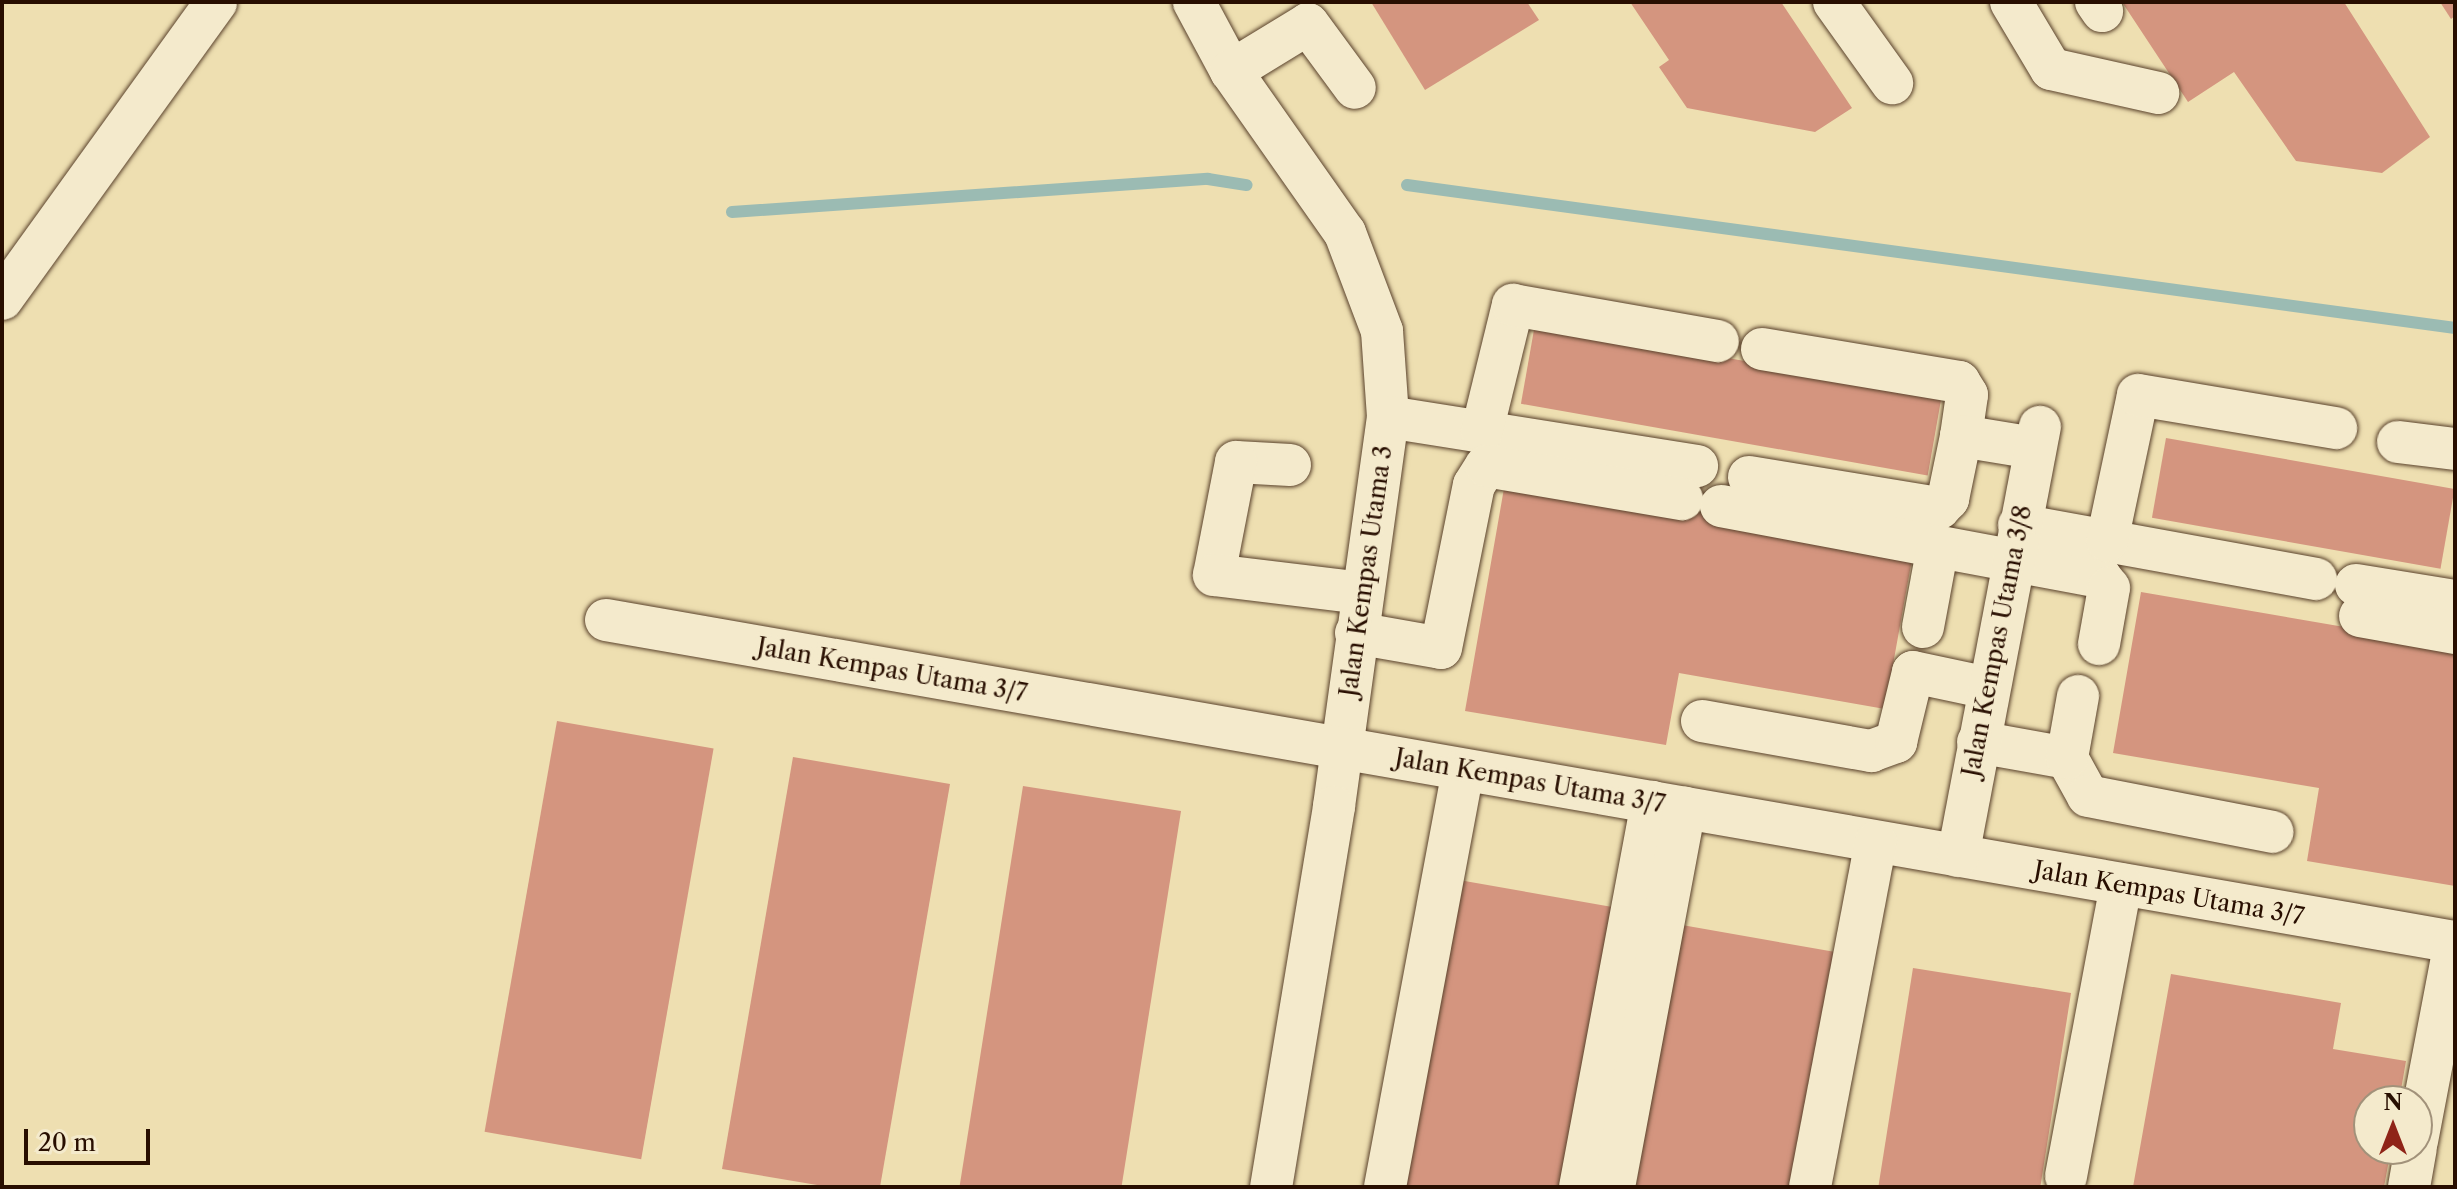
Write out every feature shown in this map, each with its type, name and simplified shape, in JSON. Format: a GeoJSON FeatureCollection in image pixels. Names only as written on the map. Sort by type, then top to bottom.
{"type":"FeatureCollection","features":[{"type":"Feature","properties":{"kind":"street"},"geometry":{"type":"LineString","coordinates":[[2,299],[216,2]]}},
{"type":"Feature","properties":{"kind":"street","name":"Jalan Kempas Utama 3"},"geometry":{"type":"LineString","coordinates":[[1194,2],[1231,71],[1345,233],[1382,331],[1388,417],[1341,748],[1271,1187]]}},
{"type":"Feature","properties":{"kind":"street"},"geometry":{"type":"LineString","coordinates":[[1834,2],[1892,83]]}},
{"type":"Feature","properties":{"kind":"street"},"geometry":{"type":"LineString","coordinates":[[2020,5],[2051,69],[2158,93]]}},
{"type":"Feature","properties":{"kind":"street"},"geometry":{"type":"LineString","coordinates":[[1231,71],[1308,24],[1355,88]]}},
{"type":"Feature","properties":{"kind":"street"},"geometry":{"type":"LineString","coordinates":[[1482,431],[1513,305],[1718,341]]}},
{"type":"Feature","properties":{"kind":"street"},"geometry":{"type":"LineString","coordinates":[[1290,465],[1236,462],[1214,575],[1359,613],[1441,648],[1477,471],[1486,466],[1939,508],[1948,499],[1967,395],[1959,382],[1762,349]]}},
{"type":"Feature","properties":{"kind":"street"},"geometry":{"type":"LineString","coordinates":[[2107,541],[2138,395],[2336,428]]}},
{"type":"Feature","properties":{"kind":"street"},"geometry":{"type":"LineString","coordinates":[[1388,417],[1482,431],[1938,546],[2107,541],[2344,593],[2455,633]]}},
{"type":"Feature","properties":{"kind":"street","name":"Jalan Kempas Utama 3/8"},"geometry":{"type":"LineString","coordinates":[[1958,856],[2037,438],[1961,436]]}},
{"type":"Feature","properties":{"kind":"street"},"geometry":{"type":"LineString","coordinates":[[2398,442],[2455,449]]}},
{"type":"Feature","properties":{"kind":"street"},"geometry":{"type":"LineString","coordinates":[[2016,543],[2107,580],[2099,644]]}},
{"type":"Feature","properties":{"kind":"street"},"geometry":{"type":"LineString","coordinates":[[1923,627],[1938,546]]}},
{"type":"Feature","properties":{"kind":"street"},"geometry":{"type":"LineString","coordinates":[[2344,593],[2455,601]]}},
{"type":"Feature","properties":{"kind":"street","name":"Jalan Kempas Utama 3/7"},"geometry":{"type":"LineString","coordinates":[[606,620],[2455,942]]}},
{"type":"Feature","properties":{"kind":"street"},"geometry":{"type":"LineString","coordinates":[[1702,721],[1871,751],[1896,742],[1913,672],[1988,688]]}},
{"type":"Feature","properties":{"kind":"street"},"geometry":{"type":"LineString","coordinates":[[2078,696],[2067,758],[2088,796],[2273,832]]}},
{"type":"Feature","properties":{"kind":"street"},"geometry":{"type":"LineString","coordinates":[[1978,742],[2067,758]]}},
{"type":"Feature","properties":{"kind":"street"},"geometry":{"type":"LineString","coordinates":[[1385,1187],[1463,770]]}},
{"type":"Feature","properties":{"kind":"street"},"geometry":{"type":"LineString","coordinates":[[1580,1187],[1669,805]]}},
{"type":"Feature","properties":{"kind":"street"},"geometry":{"type":"LineString","coordinates":[[1614,1187],[1669,805]]}},
{"type":"Feature","properties":{"kind":"street"},"geometry":{"type":"LineString","coordinates":[[1810,1187],[1888,844]]}},
{"type":"Feature","properties":{"kind":"street"},"geometry":{"type":"LineString","coordinates":[[1836,1187],[1888,844]]}},
{"type":"Feature","properties":{"kind":"street"},"geometry":{"type":"LineString","coordinates":[[2066,1176],[2121,884]]}},
{"type":"Feature","properties":{"kind":"street"},"geometry":{"type":"LineString","coordinates":[[2428,1085],[2455,942]]}},
{"type":"Feature","properties":{"kind":"street"},"geometry":{"type":"LineString","coordinates":[[2409,1187],[2413,1165]]}},
{"type":"Feature","properties":{"kind":"building"},"geometry":{"type":"Polygon","coordinates":[[[1371,2],[1527,2],[1539,20],[1425,90],[1371,2]]]}},
{"type":"Feature","properties":{"kind":"building"},"geometry":{"type":"Polygon","coordinates":[[[1630,2],[1781,2],[1852,108],[1815,132],[1687,108],[1659,67],[1669,60],[1630,2]]]}},
{"type":"Feature","properties":{"kind":"building"},"geometry":{"type":"Polygon","coordinates":[[[2122,2],[2344,2],[2430,137],[2382,173],[2296,161],[2234,72],[2188,102],[2122,2]]]}},
{"type":"Feature","properties":{"kind":"building"},"geometry":{"type":"Polygon","coordinates":[[[2440,2],[2455,2],[2455,16],[2451,19],[2440,2]]]}},
{"type":"Feature","properties":{"kind":"building"},"geometry":{"type":"Polygon","coordinates":[[[1535,324],[1942,396],[1928,475],[1521,404],[1535,324]]]}},
{"type":"Feature","properties":{"kind":"building"},"geometry":{"type":"Polygon","coordinates":[[[2166,438],[2455,489],[2440,569],[2152,518],[2166,438]]]}},
{"type":"Feature","properties":{"kind":"building"},"geometry":{"type":"Polygon","coordinates":[[[1506,477],[1914,548],[1885,709],[1679,673],[1666,745],[1465,711],[1506,477]]]}},
{"type":"Feature","properties":{"kind":"building"},"geometry":{"type":"Polygon","coordinates":[[[2141,592],[2455,646],[2455,886],[2307,861],[2319,788],[2113,753],[2141,592]]]}},
{"type":"Feature","properties":{"kind":"building"},"geometry":{"type":"Polygon","coordinates":[[[557,721],[714,749],[641,1159],[485,1132],[557,721]]]}},
{"type":"Feature","properties":{"kind":"building"},"geometry":{"type":"Polygon","coordinates":[[[793,757],[950,784],[880,1187],[829,1187],[722,1169],[793,757]]]}},
{"type":"Feature","properties":{"kind":"building"},"geometry":{"type":"Polygon","coordinates":[[[1023,786],[1181,811],[1121,1187],[959,1187],[1023,786]]]}},
{"type":"Feature","properties":{"kind":"building"},"geometry":{"type":"Polygon","coordinates":[[[1459,880],[1617,908],[1567,1187],[1405,1187],[1459,880]]]}},
{"type":"Feature","properties":{"kind":"building"},"geometry":{"type":"Polygon","coordinates":[[[1682,925],[1840,953],[1798,1187],[1636,1187],[1682,925]]]}},
{"type":"Feature","properties":{"kind":"building"},"geometry":{"type":"Polygon","coordinates":[[[1913,968],[2071,993],[2040,1187],[1878,1187],[1913,968]]]}},
{"type":"Feature","properties":{"kind":"building"},"geometry":{"type":"Polygon","coordinates":[[[2171,974],[2341,1003],[2333,1049],[2406,1061],[2402,1085],[2353,1085],[2353,1165],[2388,1165],[2384,1187],[2133,1187],[2171,974]]]}},
{"type":"Feature","properties":{"kind":"waterway"},"geometry":{"type":"LineString","coordinates":[[732,212],[1208,179],[1247,185]]}},
{"type":"Feature","properties":{"kind":"waterway"},"geometry":{"type":"LineString","coordinates":[[1407,185],[2455,328]]}}]}
